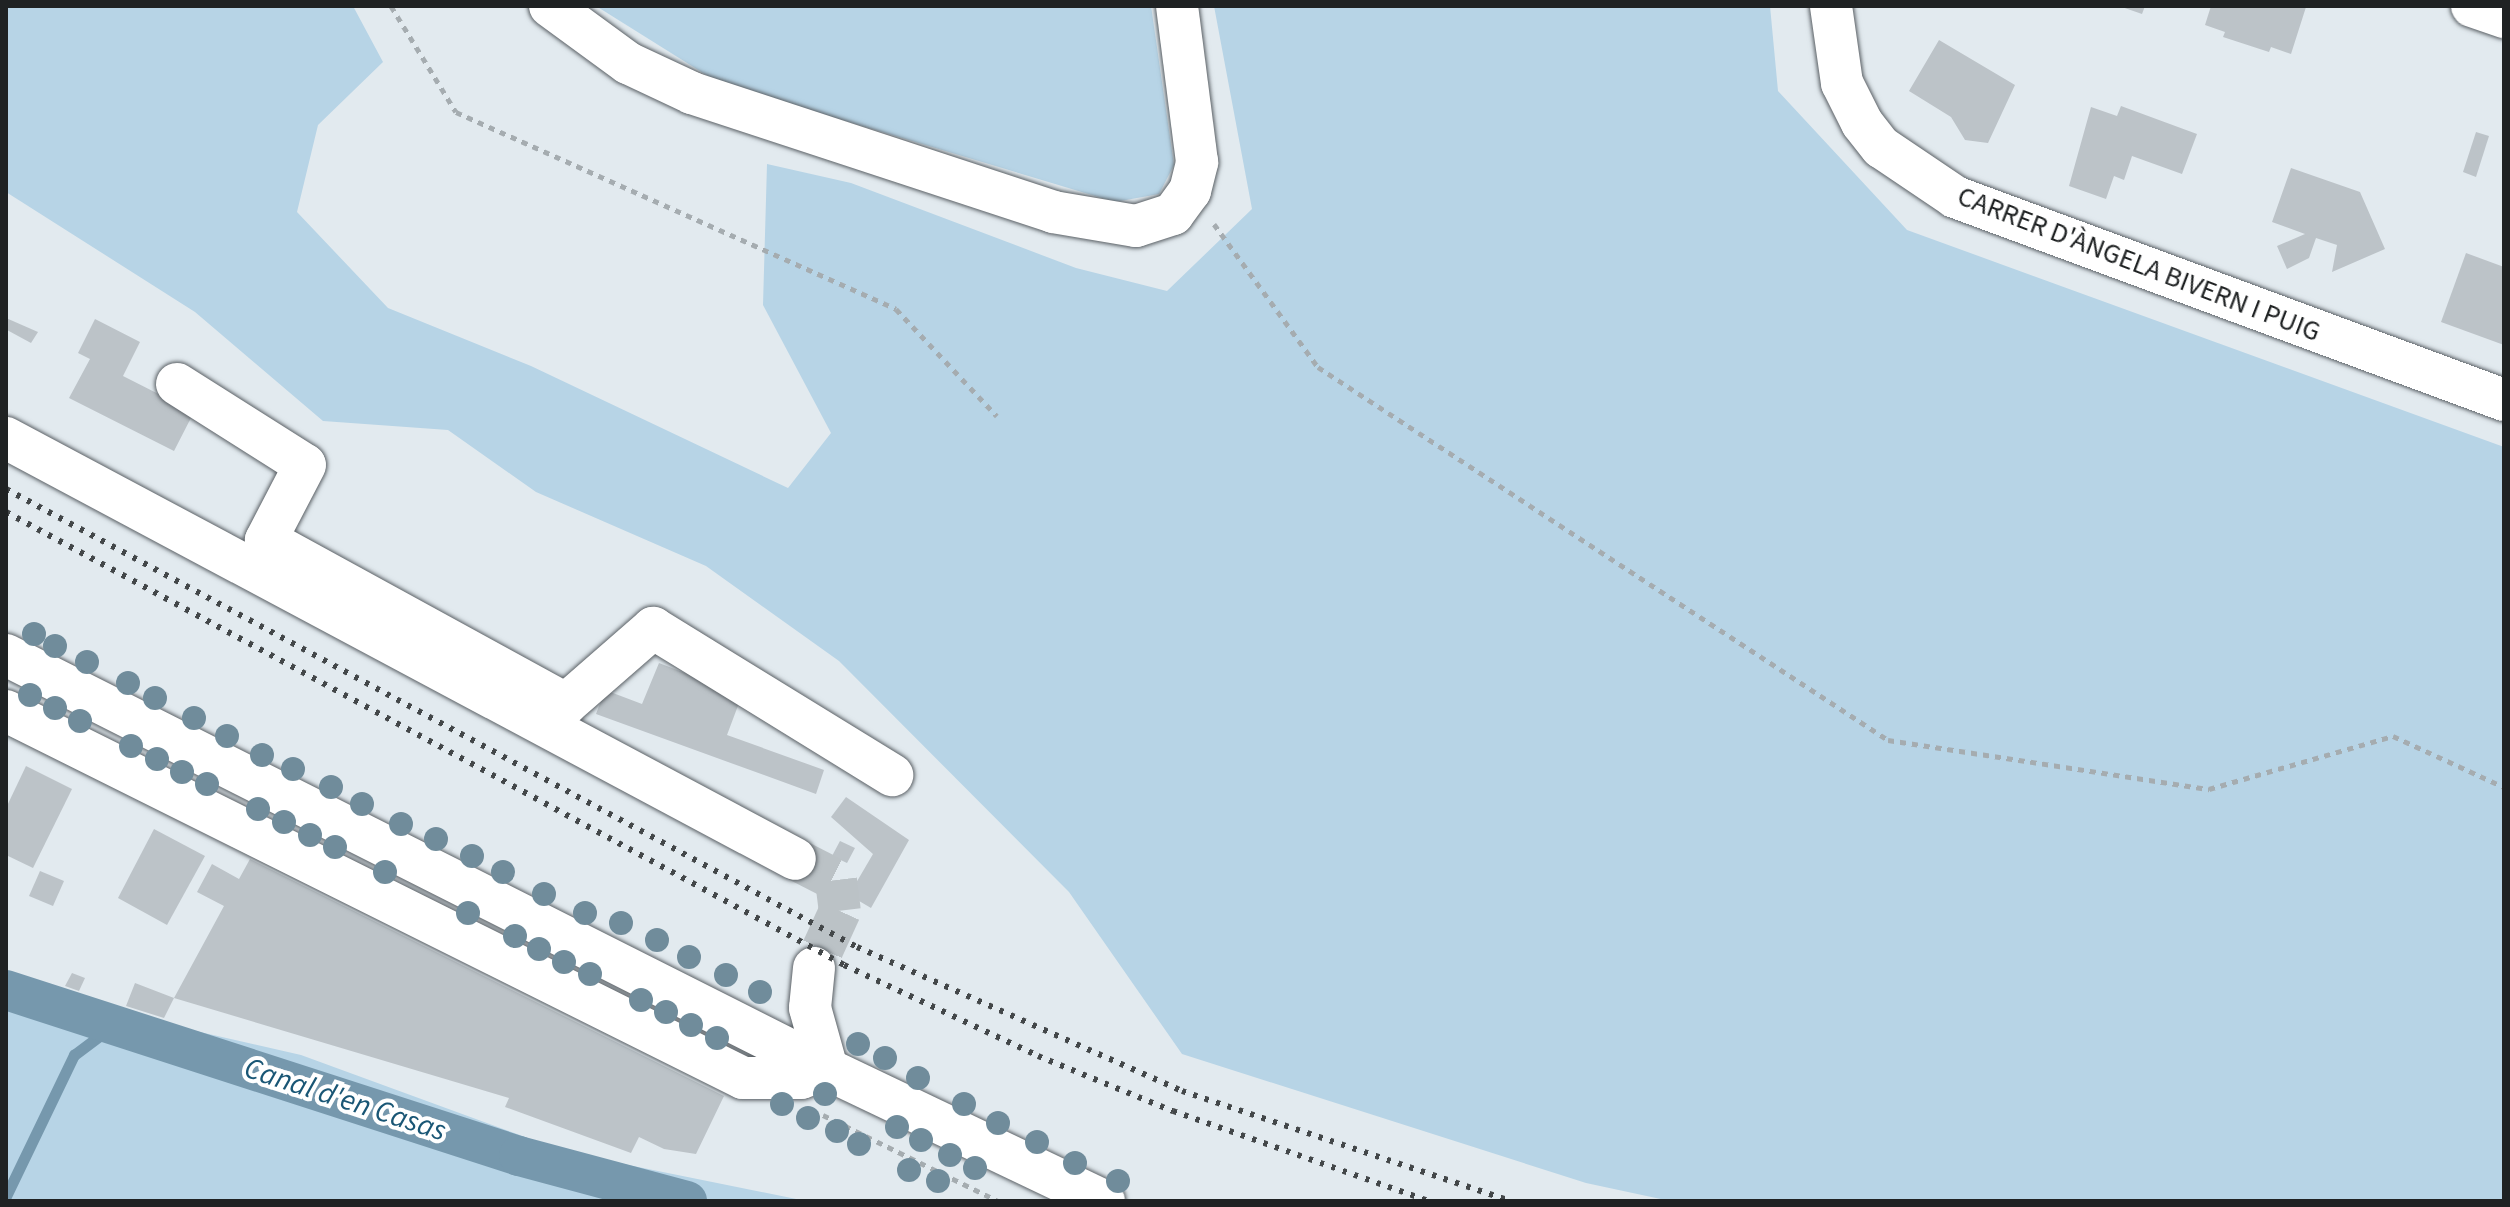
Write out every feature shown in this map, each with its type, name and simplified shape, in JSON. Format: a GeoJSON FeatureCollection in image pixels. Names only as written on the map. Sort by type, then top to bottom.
{"type":"FeatureCollection","features":[{"type":"Feature","properties":{"kind":"street"},"geometry":{"type":"LineString","coordinates":[[550,6],[628,63],[692,93],[1053,212],[1136,226],[1173,214],[1190,191],[1197,162],[1177,6]]}},
{"type":"Feature","properties":{"kind":"street","name":"CARRER D'ÀNGELA BIVERN I PUIG"},"geometry":{"type":"LineString","coordinates":[[1831,6],[1842,83],[1862,123],[1881,147],[1955,197],[2504,400]]}},
{"type":"Feature","properties":{"kind":"street"},"geometry":{"type":"LineString","coordinates":[[2472,6],[2504,17]]}},
{"type":"Feature","properties":{"kind":"street"},"geometry":{"type":"LineString","coordinates":[[177,384],[305,465],[258,555]]}},
{"type":"Feature","properties":{"kind":"street"},"geometry":{"type":"LineString","coordinates":[[6,438],[258,555],[566,704],[653,628],[892,775]]}},
{"type":"Feature","properties":{"kind":"street"},"geometry":{"type":"LineString","coordinates":[[258,555],[795,859]]}},
{"type":"Feature","properties":{"kind":"street"},"geometry":{"type":"LineString","coordinates":[[6,655],[827,1069],[1104,1201]]}},
{"type":"Feature","properties":{"kind":"street"},"geometry":{"type":"LineString","coordinates":[[6,711],[743,1078],[801,1078],[827,1069]]}},
{"type":"Feature","properties":{"kind":"street"},"geometry":{"type":"LineString","coordinates":[[814,968],[810,1008],[827,1069]]}},
{"type":"Feature","properties":{"kind":"path"},"geometry":{"type":"LineString","coordinates":[[391,6],[456,112],[896,309],[997,416]]}},
{"type":"Feature","properties":{"kind":"path"},"geometry":{"type":"LineString","coordinates":[[1190,191],[1318,367],[1888,740],[2209,789],[2393,736],[2504,787]]}},
{"type":"Feature","properties":{"kind":"path"},"geometry":{"type":"LineString","coordinates":[[821,1115],[998,1201]]}},
{"type":"Feature","properties":{"kind":"shaded area"},"geometry":{"type":"Polygon","coordinates":[[[6,6],[353,6],[383,62],[318,125],[297,212],[388,308],[531,366],[788,488],[831,433],[763,305],[767,164],[851,183],[1076,268],[1167,291],[1252,209],[1214,6],[1770,6],[1778,91],[1907,230],[2504,447],[2504,1201],[1670,1201],[1586,1183],[1182,1054],[1069,892],[839,661],[706,566],[536,492],[448,430],[323,421],[195,312],[6,192],[6,6]]]}},
{"type":"Feature","properties":{"kind":"shaded area"},"geometry":{"type":"Polygon","coordinates":[[[596,6],[1151,6],[1174,165],[1159,194],[1115,202],[719,83],[596,6]]]}},
{"type":"Feature","properties":{"kind":"shaded area"},"geometry":{"type":"Polygon","coordinates":[[[6,972],[90,1007],[301,1055],[569,1153],[806,1201],[6,1201],[6,972]]]}},
{"type":"Feature","properties":{"kind":"building"},"geometry":{"type":"Polygon","coordinates":[[[2119,6],[2145,6],[2142,14],[2119,6]]]}},
{"type":"Feature","properties":{"kind":"building"},"geometry":{"type":"Polygon","coordinates":[[[2211,6],[2306,7],[2291,54],[2271,47],[2269,52],[2223,37],[2225,32],[2205,25],[2211,6]]]}},
{"type":"Feature","properties":{"kind":"building"},"geometry":{"type":"Polygon","coordinates":[[[1939,40],[2015,85],[1988,143],[1965,140],[1951,117],[1909,91],[1939,40]]]}},
{"type":"Feature","properties":{"kind":"building"},"geometry":{"type":"Polygon","coordinates":[[[2121,106],[2197,134],[2182,174],[2132,156],[2124,180],[2114,176],[2106,199],[2069,186],[2091,107],[2117,116],[2121,106]]]}},
{"type":"Feature","properties":{"kind":"building"},"geometry":{"type":"Polygon","coordinates":[[[2476,132],[2489,136],[2476,177],[2463,172],[2476,132]]]}},
{"type":"Feature","properties":{"kind":"building"},"geometry":{"type":"Polygon","coordinates":[[[2291,168],[2360,192],[2385,249],[2332,272],[2337,245],[2316,238],[2309,258],[2287,269],[2277,246],[2305,234],[2272,222],[2291,168]]]}},
{"type":"Feature","properties":{"kind":"building"},"geometry":{"type":"Polygon","coordinates":[[[2466,253],[2504,267],[2504,345],[2441,322],[2466,253]]]}},
{"type":"Feature","properties":{"kind":"building"},"geometry":{"type":"Polygon","coordinates":[[[6,318],[38,332],[31,343],[7,330],[6,318]]]}},
{"type":"Feature","properties":{"kind":"building"},"geometry":{"type":"Polygon","coordinates":[[[95,319],[140,342],[123,376],[194,412],[174,451],[69,398],[90,359],[78,353],[95,319]]]}},
{"type":"Feature","properties":{"kind":"building"},"geometry":{"type":"Polygon","coordinates":[[[659,663],[742,695],[727,735],[824,770],[816,794],[596,714],[605,690],[642,704],[659,663]]]}},
{"type":"Feature","properties":{"kind":"building"},"geometry":{"type":"Polygon","coordinates":[[[26,766],[72,789],[33,868],[6,855],[6,808],[26,766]]]}},
{"type":"Feature","properties":{"kind":"building"},"geometry":{"type":"Polygon","coordinates":[[[846,797],[909,840],[871,908],[849,895],[873,854],[831,817],[846,797]]]}},
{"type":"Feature","properties":{"kind":"building"},"geometry":{"type":"Polygon","coordinates":[[[154,829],[205,856],[167,925],[118,898],[154,829]]]}},
{"type":"Feature","properties":{"kind":"building"},"geometry":{"type":"Polygon","coordinates":[[[840,841],[855,848],[847,863],[832,856],[840,841]]]}},
{"type":"Feature","properties":{"kind":"building"},"geometry":{"type":"Polygon","coordinates":[[[250,859],[724,1096],[696,1154],[664,1149],[639,1137],[631,1153],[505,1107],[509,1098],[174,998],[224,906],[197,892],[212,864],[239,879],[250,859]]]}},
{"type":"Feature","properties":{"kind":"building"},"geometry":{"type":"Polygon","coordinates":[[[40,871],[64,881],[53,906],[29,896],[40,871]]]}},
{"type":"Feature","properties":{"kind":"building"},"geometry":{"type":"Polygon","coordinates":[[[72,973],[85,978],[79,991],[65,986],[72,973]]]}},
{"type":"Feature","properties":{"kind":"building"},"geometry":{"type":"Polygon","coordinates":[[[135,983],[174,998],[164,1018],[126,1006],[135,983]]]}},
{"type":"Feature","properties":{"kind":"waterway","name":"Canal d'en Casas"},"geometry":{"type":"LineString","coordinates":[[6,990],[519,1156],[687,1201]]}},
{"type":"Feature","properties":{"kind":"waterway"},"geometry":{"type":"LineString","coordinates":[[6,1196],[74,1055],[110,1028]]}},
{"type":"Feature","properties":{"kind":"tunnel"},"geometry":{"type":"LineString","coordinates":[[795,859],[836,880],[840,911],[814,968]]}},
{"type":"Feature","properties":{"kind":"railway"},"geometry":{"type":"LineString","coordinates":[[6,489],[857,947],[1182,1091],[1510,1201]]}},
{"type":"Feature","properties":{"kind":"railway"},"geometry":{"type":"LineString","coordinates":[[6,512],[844,965],[1038,1056],[1173,1111],[1429,1201]]}}]}
